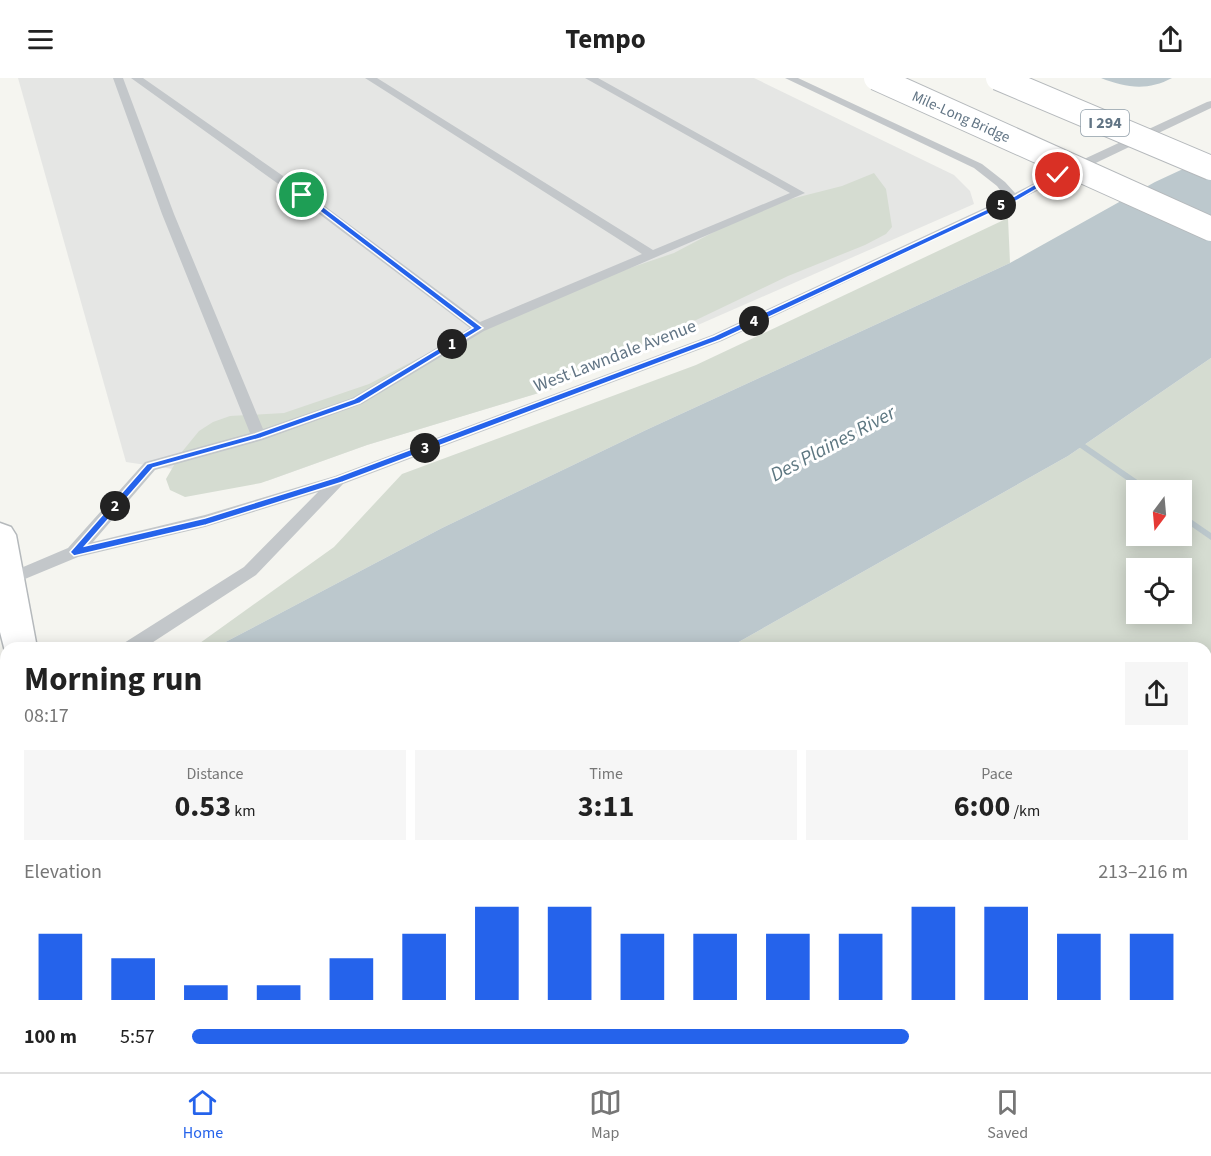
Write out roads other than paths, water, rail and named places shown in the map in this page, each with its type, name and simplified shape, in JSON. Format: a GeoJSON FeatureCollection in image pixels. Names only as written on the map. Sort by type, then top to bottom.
{"type":"FeatureCollection","features":[{"type":"Feature","properties":{"kind":"highway","name":"Mile-Long Bridge"},"geometry":{"type":"LineString","coordinates":[[876,78],[1211,229]]}},
{"type":"Feature","properties":{"kind":"highway","name":"I 294"},"geometry":{"type":"LineString","coordinates":[[998,78],[1211,168]]}},
{"type":"Feature","properties":{"kind":"highway"},"geometry":{"type":"LineString","coordinates":[[0,535],[19,642]]}},
{"type":"Feature","properties":{"kind":"lane"},"geometry":{"type":"LineString","coordinates":[[118,78],[168,214],[258,436]]}},
{"type":"Feature","properties":{"kind":"lane"},"geometry":{"type":"LineString","coordinates":[[136,78],[302,195],[479,328]]}},
{"type":"Feature","properties":{"kind":"lane"},"geometry":{"type":"LineString","coordinates":[[370,78],[652,255]]}},
{"type":"Feature","properties":{"kind":"lane"},"geometry":{"type":"LineString","coordinates":[[74,552],[150,466],[258,436],[357,401],[479,328],[799,193],[590,78]]}},
{"type":"Feature","properties":{"kind":"lane"},"geometry":{"type":"LineString","coordinates":[[790,78],[978,166],[1001,184],[1013,199]]}},
{"type":"Feature","properties":{"kind":"lane","name":"West Lawndale Avenue"},"geometry":{"type":"LineString","coordinates":[[8,580],[74,552],[206,521],[340,480],[717,338],[1211,104]]}},
{"type":"Feature","properties":{"kind":"lane"},"geometry":{"type":"LineString","coordinates":[[139,642],[250,571],[340,480]]}},
{"type":"Feature","properties":{"kind":"water"},"geometry":{"type":"Polygon","coordinates":[[[1101,78],[1172,78],[1154,85],[1137,87],[1101,78]]]}},
{"type":"Feature","properties":{"kind":"water","name":"Des Plaines River"},"geometry":{"type":"Polygon","coordinates":[[[1211,156],[1211,358],[1068,456],[739,642],[225,642],[442,528],[646,430],[1010,263],[1155,182],[1211,156]]]}},
{"type":"Feature","properties":{"kind":"waterway"},"geometry":{"type":"LineString","coordinates":[[1082,445],[1132,480]]}},
{"type":"Feature","properties":{"kind":"waterway"},"geometry":{"type":"LineString","coordinates":[[1192,523],[1211,537]]}}]}
